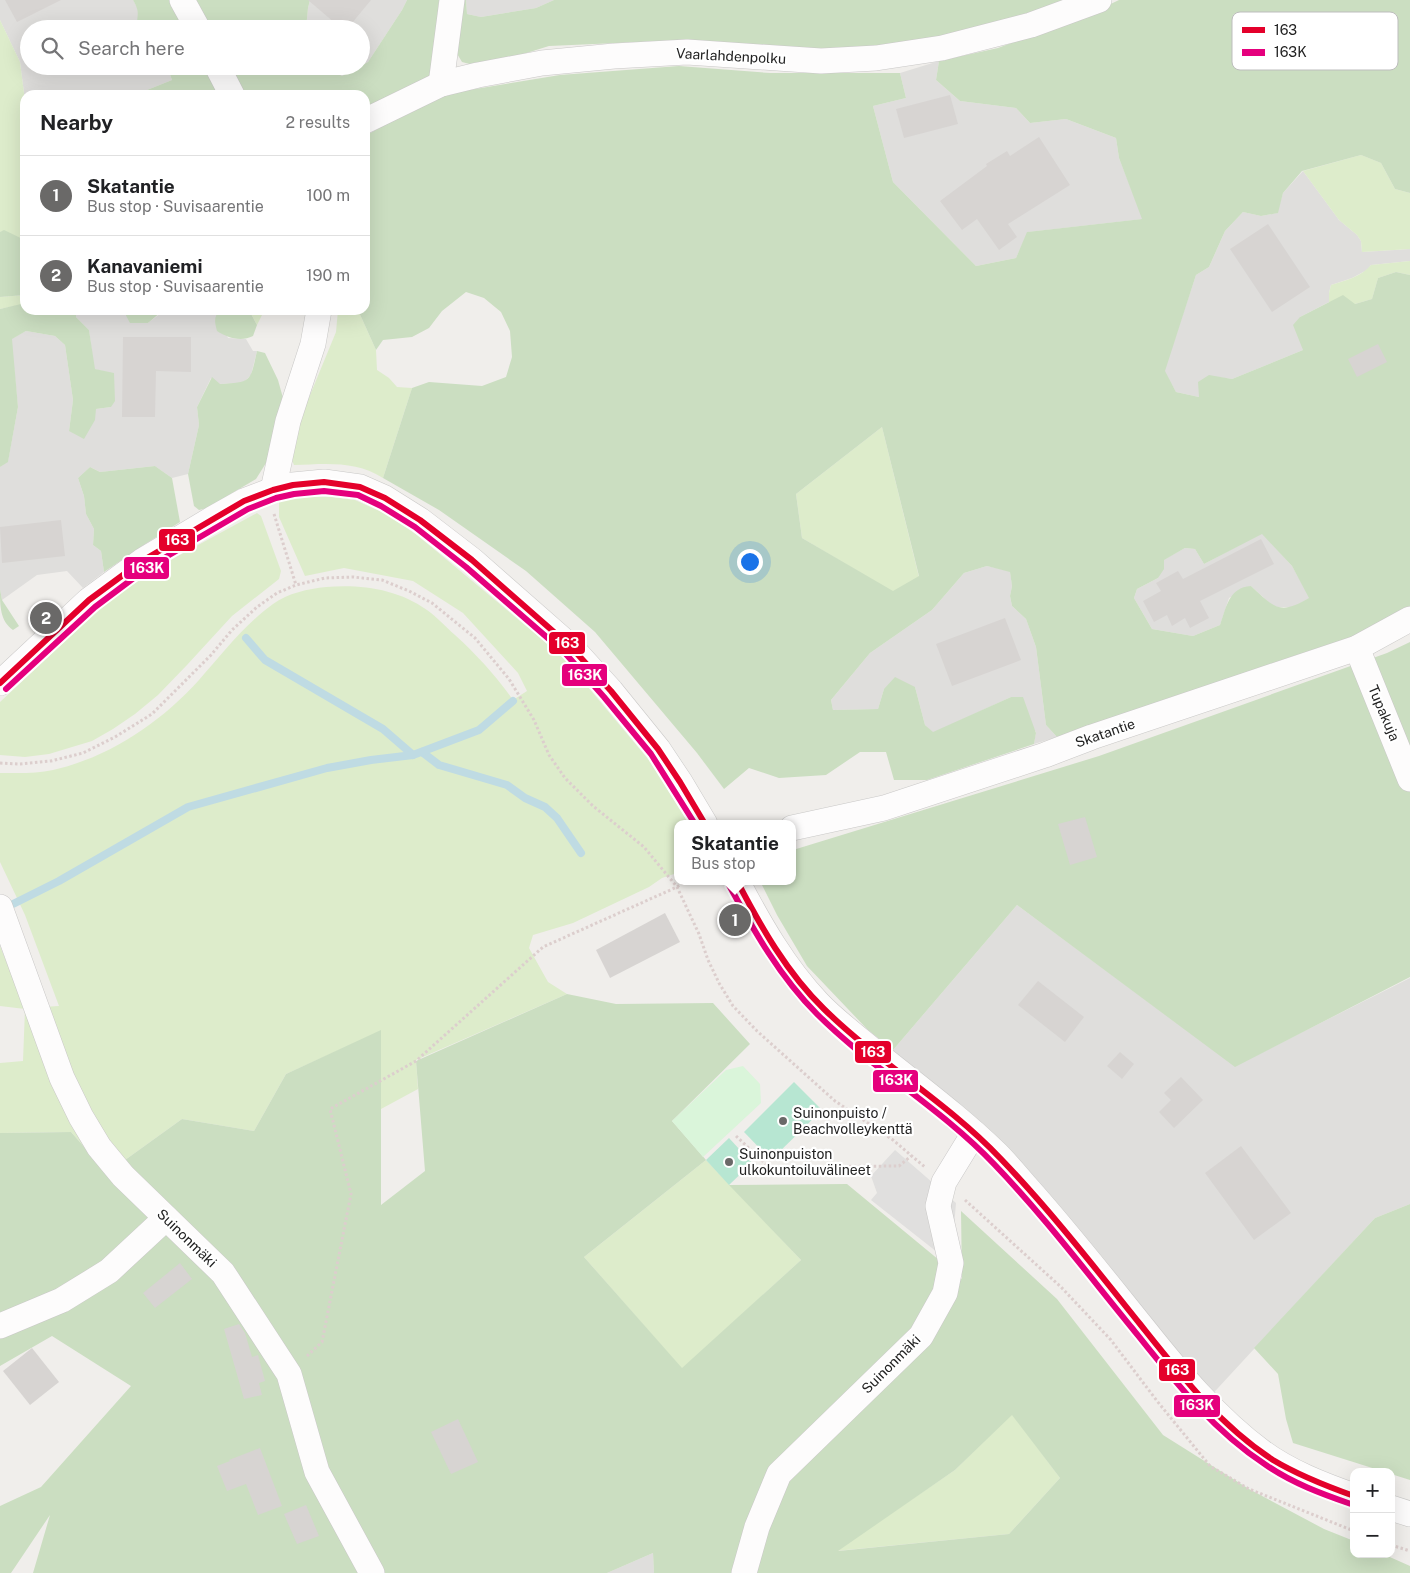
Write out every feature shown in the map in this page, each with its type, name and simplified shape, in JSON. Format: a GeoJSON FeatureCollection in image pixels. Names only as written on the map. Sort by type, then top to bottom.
{"type":"FeatureCollection","features":[{"type":"Feature","properties":{"kind":"street"},"geometry":{"type":"LineString","coordinates":[[182,0],[193,20]]}},
{"type":"Feature","properties":{"kind":"street"},"geometry":{"type":"LineString","coordinates":[[441,84],[452,0]]}},
{"type":"Feature","properties":{"kind":"street","name":"Vaarlahdenpolku"},"geometry":{"type":"LineString","coordinates":[[370,119],[441,84],[542,63],[614,56],[687,52],[821,61],[876,58],[942,48],[1031,25],[1099,0]]}},
{"type":"Feature","properties":{"kind":"street"},"geometry":{"type":"LineString","coordinates":[[222,75],[229,90]]}},
{"type":"Feature","properties":{"kind":"street"},"geometry":{"type":"LineString","coordinates":[[273,490],[288,421],[313,344],[318,315]]}},
{"type":"Feature","properties":{"kind":"street"},"geometry":{"type":"LineString","coordinates":[[0,683],[89,600],[142,561],[236,506],[273,490],[293,485],[324,482],[360,487],[386,498],[420,520],[464,554],[571,646],[611,691],[658,749],[703,820]]}},
{"type":"Feature","properties":{"kind":"street","name":"Skatantie"},"geometry":{"type":"LineString","coordinates":[[796,827],[884,808],[1045,755],[1092,737],[1357,648],[1410,619]]}},
{"type":"Feature","properties":{"kind":"street","name":"Tupakuja"},"geometry":{"type":"LineString","coordinates":[[1357,648],[1410,779]]}},
{"type":"Feature","properties":{"kind":"street"},"geometry":{"type":"LineString","coordinates":[[740,885],[774,947],[796,978],[819,1004],[846,1028],[943,1105],[998,1155],[1049,1212],[1176,1369],[1233,1427],[1262,1452],[1283,1465],[1333,1489],[1350,1495]]}},
{"type":"Feature","properties":{"kind":"street","name":"Suinonmäki"},"geometry":{"type":"LineString","coordinates":[[0,907],[62,1078],[81,1117],[99,1147],[123,1176],[223,1273],[289,1374],[317,1472],[372,1573]]}},
{"type":"Feature","properties":{"kind":"street","name":"Suinonmäki"},"geometry":{"type":"LineString","coordinates":[[744,1573],[757,1527],[779,1474],[921,1336],[945,1293],[952,1263],[938,1206],[944,1182],[974,1133]]}},
{"type":"Feature","properties":{"kind":"street"},"geometry":{"type":"LineString","coordinates":[[0,1326],[62,1300],[109,1271],[166,1218]]}},
{"type":"Feature","properties":{"kind":"street"},"geometry":{"type":"LineString","coordinates":[[1395,1509],[1410,1514]]}},
{"type":"Feature","properties":{"kind":"path"},"geometry":{"type":"LineString","coordinates":[[273,490],[272,508],[296,585]]}},
{"type":"Feature","properties":{"kind":"path"},"geometry":{"type":"LineString","coordinates":[[0,763],[19,764],[51,761],[83,753],[116,737],[152,714],[211,655],[232,630],[257,606],[277,593],[296,585],[325,578],[353,577],[382,580],[432,603],[475,638],[509,679],[534,720],[549,755],[565,778],[593,806],[644,847],[674,883]]}},
{"type":"Feature","properties":{"kind":"path"},"geometry":{"type":"LineString","coordinates":[[289,1374],[322,1342],[351,1194],[330,1109],[416,1060],[543,947],[680,885]]}},
{"type":"Feature","properties":{"kind":"path"},"geometry":{"type":"LineString","coordinates":[[677,887],[719,982],[734,1006],[757,1031],[835,1101],[893,1140],[944,1182],[1061,1287],[1111,1340],[1157,1401],[1210,1466],[1249,1490],[1350,1529]]}},
{"type":"Feature","properties":{"kind":"path"},"geometry":{"type":"LineString","coordinates":[[736,1136],[768,1167],[899,1166],[911,1156]]}},
{"type":"Feature","properties":{"kind":"path"},"geometry":{"type":"LineString","coordinates":[[1395,1546],[1410,1551]]}},
{"type":"Feature","properties":{"kind":"shaded area"},"geometry":{"type":"Polygon","coordinates":[[[0,0],[133,0],[139,10],[138,20],[20,20],[20,62],[0,20],[0,0]]]}},
{"type":"Feature","properties":{"kind":"shaded area"},"geometry":{"type":"Polygon","coordinates":[[[310,0],[407,0],[370,59],[370,20],[307,20],[310,0]]]}},
{"type":"Feature","properties":{"kind":"shaded area"},"geometry":{"type":"Polygon","coordinates":[[[466,0],[554,0],[536,8],[481,17],[467,14],[466,0]]]}},
{"type":"Feature","properties":{"kind":"shaded area"},"geometry":{"type":"Polygon","coordinates":[[[939,61],[936,80],[960,101],[1016,108],[1030,123],[1066,119],[1116,138],[1119,158],[1143,219],[1028,232],[1016,258],[976,266],[893,182],[873,106],[906,98],[900,73],[939,61]]]}},
{"type":"Feature","properties":{"kind":"shaded area"},"geometry":{"type":"Polygon","coordinates":[[[22,75],[170,75],[172,80],[147,90],[24,90],[22,75]]]}},
{"type":"Feature","properties":{"kind":"shaded area"},"geometry":{"type":"Polygon","coordinates":[[[1303,171],[1339,220],[1357,235],[1361,241],[1362,252],[1410,249],[1410,261],[1371,265],[1367,270],[1352,278],[1331,285],[1329,302],[1300,317],[1303,350],[1232,379],[1209,376],[1199,397],[1176,392],[1164,371],[1196,275],[1209,267],[1225,231],[1243,212],[1261,216],[1277,213],[1283,193],[1303,171]]]}},
{"type":"Feature","properties":{"kind":"shaded area"},"geometry":{"type":"Polygon","coordinates":[[[76,315],[125,315],[148,323],[158,315],[218,315],[228,338],[246,339],[253,351],[257,351],[251,375],[243,383],[219,384],[211,378],[197,407],[199,425],[188,474],[172,478],[155,466],[100,472],[90,467],[78,478],[84,496],[86,514],[94,529],[93,545],[101,551],[104,572],[83,588],[67,571],[37,575],[2,600],[0,589],[0,467],[8,461],[18,407],[11,339],[26,331],[55,336],[65,345],[73,400],[69,431],[96,409],[111,407],[114,374],[94,369],[89,330],[76,315]]]}},
{"type":"Feature","properties":{"kind":"shaded area"},"geometry":{"type":"Polygon","coordinates":[[[1262,533],[1292,566],[1310,598],[1293,607],[1274,607],[1251,586],[1229,598],[1220,625],[1193,636],[1152,629],[1134,598],[1137,589],[1158,578],[1163,560],[1185,548],[1195,549],[1204,564],[1262,533]]]}},
{"type":"Feature","properties":{"kind":"shaded area"},"geometry":{"type":"Polygon","coordinates":[[[987,566],[1010,571],[1012,606],[1026,619],[1036,647],[1046,725],[1057,737],[1034,744],[1036,732],[1011,697],[933,733],[925,725],[915,687],[884,689],[878,709],[833,710],[831,700],[870,653],[932,610],[964,573],[987,566]]]}},
{"type":"Feature","properties":{"kind":"shaded area"},"geometry":{"type":"Polygon","coordinates":[[[1017,905],[1235,1066],[1410,978],[1410,1204],[1375,1218],[1206,1401],[1049,1212],[893,1050],[1017,905]]]}},
{"type":"Feature","properties":{"kind":"shaded area"},"geometry":{"type":"Polygon","coordinates":[[[895,1150],[956,1203],[951,1263],[871,1200],[877,1193],[871,1176],[895,1150]]]}},
{"type":"Feature","properties":{"kind":"shaded area"},"geometry":{"type":"Polygon","coordinates":[[[653,1553],[654,1573],[607,1573],[653,1553]]]}},
{"type":"Feature","properties":{"kind":"green space"},"geometry":{"type":"Polygon","coordinates":[[[133,0],[175,0],[186,20],[137,20],[136,5],[133,0]]]}},
{"type":"Feature","properties":{"kind":"green space"},"geometry":{"type":"Polygon","coordinates":[[[193,0],[310,0],[307,20],[203,20],[193,0]]]}},
{"type":"Feature","properties":{"kind":"green space"},"geometry":{"type":"Polygon","coordinates":[[[407,0],[439,0],[434,76],[370,105],[370,90],[237,90],[229,75],[370,75],[370,59],[407,0]]]}},
{"type":"Feature","properties":{"kind":"green space"},"geometry":{"type":"Polygon","coordinates":[[[457,0],[466,0],[467,14],[481,17],[536,8],[554,0],[1078,0],[964,34],[878,49],[767,49],[685,40],[549,46],[481,67],[462,62],[453,47],[457,0]]]}},
{"type":"Feature","properties":{"kind":"green space"},"geometry":{"type":"Polygon","coordinates":[[[1119,0],[1410,0],[1410,193],[1395,189],[1381,163],[1361,155],[1302,171],[1283,193],[1278,213],[1261,216],[1243,212],[1225,231],[1209,267],[1196,275],[1165,371],[1176,392],[1199,397],[1198,382],[1209,375],[1232,379],[1303,350],[1293,325],[1300,317],[1343,295],[1355,304],[1372,299],[1378,278],[1396,272],[1410,275],[1410,612],[1353,640],[1057,737],[1046,725],[1036,647],[1026,619],[1012,606],[1010,572],[987,566],[964,573],[932,610],[870,653],[831,700],[833,710],[878,709],[884,689],[895,677],[915,687],[925,725],[933,732],[1011,697],[1023,697],[1036,733],[1034,744],[927,780],[894,780],[886,752],[860,752],[826,775],[779,778],[749,768],[724,789],[697,753],[595,632],[526,571],[439,510],[383,478],[412,388],[429,382],[482,386],[506,377],[512,357],[510,331],[501,312],[484,298],[466,292],[442,311],[429,328],[412,337],[383,340],[376,350],[360,315],[370,315],[370,133],[439,95],[560,75],[679,66],[770,73],[900,73],[906,98],[873,106],[893,182],[976,266],[1016,258],[1027,232],[1142,219],[1119,158],[1116,138],[1066,119],[1030,123],[1016,108],[960,101],[936,80],[939,61],[998,48],[1094,12],[1119,0]],[[882,427],[796,494],[802,538],[893,591],[919,576],[882,427]],[[1262,534],[1204,564],[1195,549],[1185,548],[1164,560],[1164,569],[1158,578],[1137,589],[1134,598],[1152,629],[1193,636],[1220,625],[1233,594],[1244,587],[1251,586],[1277,607],[1291,607],[1309,598],[1292,566],[1262,534]]]}},
{"type":"Feature","properties":{"kind":"green space"},"geometry":{"type":"Polygon","coordinates":[[[0,20],[20,62],[20,75],[22,75],[24,90],[20,90],[20,238],[4,231],[0,232],[0,20]]]}},
{"type":"Feature","properties":{"kind":"green space"},"geometry":{"type":"Polygon","coordinates":[[[170,75],[215,75],[222,90],[147,90],[172,80],[170,75]]]}},
{"type":"Feature","properties":{"kind":"green space"},"geometry":{"type":"Polygon","coordinates":[[[1361,155],[1381,163],[1395,189],[1410,193],[1410,249],[1362,252],[1361,241],[1357,235],[1339,220],[1303,171],[1361,155]]]}},
{"type":"Feature","properties":{"kind":"green space"},"geometry":{"type":"Polygon","coordinates":[[[4,230],[20,238],[20,295],[0,297],[0,232],[4,230]]]}},
{"type":"Feature","properties":{"kind":"green space"},"geometry":{"type":"Polygon","coordinates":[[[1410,261],[1410,275],[1396,272],[1378,278],[1372,299],[1355,304],[1329,302],[1331,285],[1358,275],[1371,265],[1410,261]]]}},
{"type":"Feature","properties":{"kind":"green space"},"geometry":{"type":"Polygon","coordinates":[[[20,295],[20,305],[0,309],[0,297],[20,295]]]}},
{"type":"Feature","properties":{"kind":"green space"},"geometry":{"type":"Polygon","coordinates":[[[20,304],[20,315],[76,315],[89,330],[95,369],[114,373],[115,401],[111,407],[96,409],[95,420],[84,439],[69,431],[73,400],[65,345],[55,336],[26,331],[12,339],[18,407],[8,462],[0,467],[0,309],[20,304]]]}},
{"type":"Feature","properties":{"kind":"green space"},"geometry":{"type":"Polygon","coordinates":[[[126,315],[157,315],[148,323],[130,323],[126,315]]]}},
{"type":"Feature","properties":{"kind":"green space"},"geometry":{"type":"Polygon","coordinates":[[[217,315],[252,315],[257,325],[253,336],[244,339],[235,338],[217,331],[215,318],[217,315]]]}},
{"type":"Feature","properties":{"kind":"green space"},"geometry":{"type":"Polygon","coordinates":[[[252,315],[262,315],[257,325],[252,315]]]}},
{"type":"Feature","properties":{"kind":"green space"},"geometry":{"type":"Polygon","coordinates":[[[338,315],[360,315],[376,350],[377,370],[389,378],[397,387],[412,388],[383,478],[362,468],[340,464],[294,465],[292,460],[301,417],[336,332],[338,315]]]}},
{"type":"Feature","properties":{"kind":"green space"},"geometry":{"type":"Polygon","coordinates":[[[257,351],[265,353],[278,380],[283,398],[266,463],[256,479],[207,508],[199,510],[194,506],[188,474],[199,425],[197,407],[212,377],[220,384],[244,381],[248,378],[253,369],[257,351]]]}},
{"type":"Feature","properties":{"kind":"green space"},"geometry":{"type":"Polygon","coordinates":[[[882,427],[919,577],[893,592],[802,538],[796,494],[882,427]]]}},
{"type":"Feature","properties":{"kind":"green space"},"geometry":{"type":"Polygon","coordinates":[[[155,466],[172,478],[180,522],[104,572],[101,551],[93,545],[94,529],[86,514],[84,496],[78,478],[90,467],[100,472],[155,466]]]}},
{"type":"Feature","properties":{"kind":"green space"},"geometry":{"type":"Polygon","coordinates":[[[303,497],[332,497],[355,500],[386,514],[417,535],[562,656],[648,759],[686,820],[674,820],[674,874],[662,878],[649,887],[573,923],[533,935],[529,948],[548,982],[567,994],[416,1060],[418,1089],[381,1109],[381,1031],[286,1074],[254,1131],[182,1119],[107,1173],[71,1132],[0,1133],[0,1063],[23,1061],[25,1009],[0,1006],[0,946],[25,1008],[59,1006],[25,915],[0,862],[0,773],[33,773],[53,770],[94,756],[133,736],[151,724],[184,696],[262,612],[285,597],[298,592],[319,588],[339,586],[366,587],[404,597],[427,610],[471,650],[513,700],[527,691],[518,673],[463,613],[413,581],[344,568],[305,576],[279,517],[279,501],[303,497]]]}},
{"type":"Feature","properties":{"kind":"green space"},"geometry":{"type":"Polygon","coordinates":[[[257,513],[261,516],[281,571],[279,579],[232,616],[158,695],[135,714],[92,741],[49,754],[25,757],[0,755],[0,702],[93,615],[119,594],[167,562],[257,513]]]}},
{"type":"Feature","properties":{"kind":"green space"},"geometry":{"type":"Polygon","coordinates":[[[0,589],[2,600],[19,626],[13,630],[3,618],[0,589]]]}},
{"type":"Feature","properties":{"kind":"green space"},"geometry":{"type":"Polygon","coordinates":[[[1410,642],[1410,977],[1235,1067],[1017,905],[893,1050],[867,1029],[807,966],[762,885],[796,885],[796,849],[1099,756],[1387,653],[1410,642]]]}},
{"type":"Feature","properties":{"kind":"green space"},"geometry":{"type":"Polygon","coordinates":[[[567,994],[616,1004],[713,1003],[750,1044],[672,1121],[706,1160],[584,1257],[682,1368],[801,1260],[729,1185],[847,1184],[962,1279],[961,1211],[1057,1299],[1163,1435],[1249,1489],[1324,1529],[1350,1539],[1350,1558],[1392,1558],[1410,1566],[1410,1573],[654,1573],[653,1553],[607,1573],[33,1573],[50,1515],[11,1573],[0,1573],[0,1506],[41,1487],[131,1386],[52,1336],[0,1366],[0,1133],[71,1132],[107,1173],[182,1119],[254,1131],[286,1074],[381,1030],[381,1205],[425,1171],[416,1061],[567,994]],[[1012,1415],[955,1470],[838,1551],[1009,1534],[1060,1478],[1012,1415]]]}},
{"type":"Feature","properties":{"kind":"green space"},"geometry":{"type":"Polygon","coordinates":[[[743,1066],[760,1084],[761,1103],[703,1157],[672,1121],[726,1070],[743,1066]]]}},
{"type":"Feature","properties":{"kind":"green space","name":"Suinonpuisto / Beachvolleykenttä"},"geometry":{"type":"Polygon","coordinates":[[[794,1082],[822,1110],[771,1160],[744,1132],[794,1082]]]}},
{"type":"Feature","properties":{"kind":"green space","name":"Suinonpuiston ulkokuntoiluvälineet"},"geometry":{"type":"Polygon","coordinates":[[[729,1138],[752,1163],[729,1185],[706,1160],[729,1138]]]}},
{"type":"Feature","properties":{"kind":"green space"},"geometry":{"type":"Polygon","coordinates":[[[706,1160],[801,1260],[682,1369],[584,1257],[706,1160]]]}},
{"type":"Feature","properties":{"kind":"green space"},"geometry":{"type":"Polygon","coordinates":[[[1410,1204],[1410,1480],[1395,1475],[1395,1468],[1372,1468],[1293,1443],[1286,1419],[1278,1374],[1254,1348],[1375,1218],[1410,1204]]]}},
{"type":"Feature","properties":{"kind":"green space"},"geometry":{"type":"Polygon","coordinates":[[[1012,1414],[1060,1478],[1009,1534],[836,1551],[955,1470],[1012,1414]]]}},
{"type":"Feature","properties":{"kind":"building"},"geometry":{"type":"Polygon","coordinates":[[[5,0],[61,0],[20,20],[17,22],[5,0]]]}},
{"type":"Feature","properties":{"kind":"building"},"geometry":{"type":"Polygon","coordinates":[[[308,0],[371,0],[354,20],[331,20],[308,0]]]}},
{"type":"Feature","properties":{"kind":"building"},"geometry":{"type":"Polygon","coordinates":[[[950,95],[958,124],[904,138],[896,109],[950,95]]]}},
{"type":"Feature","properties":{"kind":"building"},"geometry":{"type":"Polygon","coordinates":[[[1039,137],[1070,185],[1008,224],[1017,237],[999,250],[977,219],[962,230],[940,201],[987,166],[986,164],[1007,151],[1010,156],[1039,137]]]}},
{"type":"Feature","properties":{"kind":"building"},"geometry":{"type":"Polygon","coordinates":[[[1268,224],[1310,287],[1272,312],[1230,249],[1268,224]]]}},
{"type":"Feature","properties":{"kind":"building"},"geometry":{"type":"Polygon","coordinates":[[[123,337],[191,337],[191,372],[156,371],[155,417],[122,417],[123,337]]]}},
{"type":"Feature","properties":{"kind":"building"},"geometry":{"type":"Polygon","coordinates":[[[1378,344],[1387,362],[1357,377],[1348,359],[1378,344]]]}},
{"type":"Feature","properties":{"kind":"building"},"geometry":{"type":"Polygon","coordinates":[[[61,520],[65,556],[2,563],[0,527],[61,520]]]}},
{"type":"Feature","properties":{"kind":"building"},"geometry":{"type":"Polygon","coordinates":[[[1261,539],[1274,564],[1200,601],[1209,618],[1190,628],[1185,618],[1172,626],[1167,615],[1154,622],[1143,601],[1161,591],[1156,583],[1178,571],[1183,579],[1261,539]]]}},
{"type":"Feature","properties":{"kind":"building"},"geometry":{"type":"Polygon","coordinates":[[[1005,618],[1021,660],[952,686],[936,644],[1005,618]]]}},
{"type":"Feature","properties":{"kind":"building"},"geometry":{"type":"Polygon","coordinates":[[[1085,817],[1097,857],[1070,865],[1058,824],[1085,817]]]}},
{"type":"Feature","properties":{"kind":"building"},"geometry":{"type":"Polygon","coordinates":[[[665,913],[680,942],[610,978],[596,950],[665,913]]]}},
{"type":"Feature","properties":{"kind":"building"},"geometry":{"type":"Polygon","coordinates":[[[1038,981],[1084,1017],[1065,1042],[1018,1005],[1038,981]]]}},
{"type":"Feature","properties":{"kind":"building"},"geometry":{"type":"Polygon","coordinates":[[[1120,1052],[1134,1064],[1122,1079],[1107,1066],[1120,1052]]]}},
{"type":"Feature","properties":{"kind":"building"},"geometry":{"type":"Polygon","coordinates":[[[1181,1077],[1203,1100],[1174,1128],[1159,1112],[1171,1100],[1164,1093],[1181,1077]]]}},
{"type":"Feature","properties":{"kind":"building"},"geometry":{"type":"Polygon","coordinates":[[[1241,1146],[1291,1213],[1254,1240],[1205,1173],[1241,1146]]]}},
{"type":"Feature","properties":{"kind":"building"},"geometry":{"type":"Polygon","coordinates":[[[180,1263],[192,1279],[155,1308],[143,1293],[180,1263]]]}},
{"type":"Feature","properties":{"kind":"building"},"geometry":{"type":"Polygon","coordinates":[[[239,1324],[245,1333],[252,1357],[258,1355],[265,1381],[259,1383],[262,1395],[244,1399],[224,1329],[239,1324]]]}},
{"type":"Feature","properties":{"kind":"building"},"geometry":{"type":"Polygon","coordinates":[[[32,1348],[59,1382],[30,1405],[3,1371],[32,1348]]]}},
{"type":"Feature","properties":{"kind":"building"},"geometry":{"type":"Polygon","coordinates":[[[458,1419],[478,1462],[451,1474],[431,1432],[458,1419]]]}},
{"type":"Feature","properties":{"kind":"building"},"geometry":{"type":"Polygon","coordinates":[[[260,1448],[282,1506],[258,1515],[246,1484],[227,1491],[217,1466],[260,1448]]]}},
{"type":"Feature","properties":{"kind":"building"},"geometry":{"type":"Polygon","coordinates":[[[306,1505],[319,1536],[297,1544],[284,1514],[306,1505]]]}},
{"type":"Feature","properties":{"kind":"waterway"},"geometry":{"type":"LineString","coordinates":[[246,638],[265,660],[383,729],[413,755]]}},
{"type":"Feature","properties":{"kind":"waterway"},"geometry":{"type":"LineString","coordinates":[[11,905],[59,881],[188,807],[327,768],[413,755],[479,730],[513,701]]}},
{"type":"Feature","properties":{"kind":"waterway"},"geometry":{"type":"LineString","coordinates":[[422,752],[439,765],[507,785],[525,798],[545,807],[557,818],[581,853]]}},
{"type":"Feature","properties":{"kind":"transit line","name":"163"},"geometry":{"type":"LineString","coordinates":[[0,683],[89,600],[142,561],[244,501],[293,485],[324,482],[360,487],[385,498],[420,520],[472,560],[571,647],[611,691],[658,749],[703,820]]}},
{"type":"Feature","properties":{"kind":"transit line","name":"163K"},"geometry":{"type":"LineString","coordinates":[[6,689],[95,607],[147,568],[248,509],[276,498],[294,494],[324,491],[358,495],[381,506],[415,527],[466,567],[565,653],[651,754],[692,820]]}},
{"type":"Feature","properties":{"kind":"transit line","name":"163K"},"geometry":{"type":"LineString","coordinates":[[729,885],[779,969],[804,1000],[860,1053],[952,1125],[994,1164],[1048,1224],[1162,1366],[1210,1419],[1246,1451],[1276,1471],[1307,1488],[1350,1504]]}},
{"type":"Feature","properties":{"kind":"transit line","name":"163"},"geometry":{"type":"LineString","coordinates":[[739,885],[776,949],[811,995],[845,1029],[936,1100],[1000,1158],[1054,1219],[1201,1398],[1218,1415],[1235,1431],[1273,1460],[1312,1480],[1350,1494]]}},
{"type":"Feature","properties":{"kind":"place","name":"Kanavaniemi"},"geometry":{"type":"Point","coordinates":[46,618]}},
{"type":"Feature","properties":{"kind":"place","name":"Skatantie"},"geometry":{"type":"Point","coordinates":[735,920]}},
{"type":"Feature","properties":{"kind":"place","name":"Suinonpuisto / Beachvolleykenttä"},"geometry":{"type":"Point","coordinates":[783,1121]}},
{"type":"Feature","properties":{"kind":"place","name":"Suinonpuiston ulkokuntoiluvälineet"},"geometry":{"type":"Point","coordinates":[729,1162]}}]}
